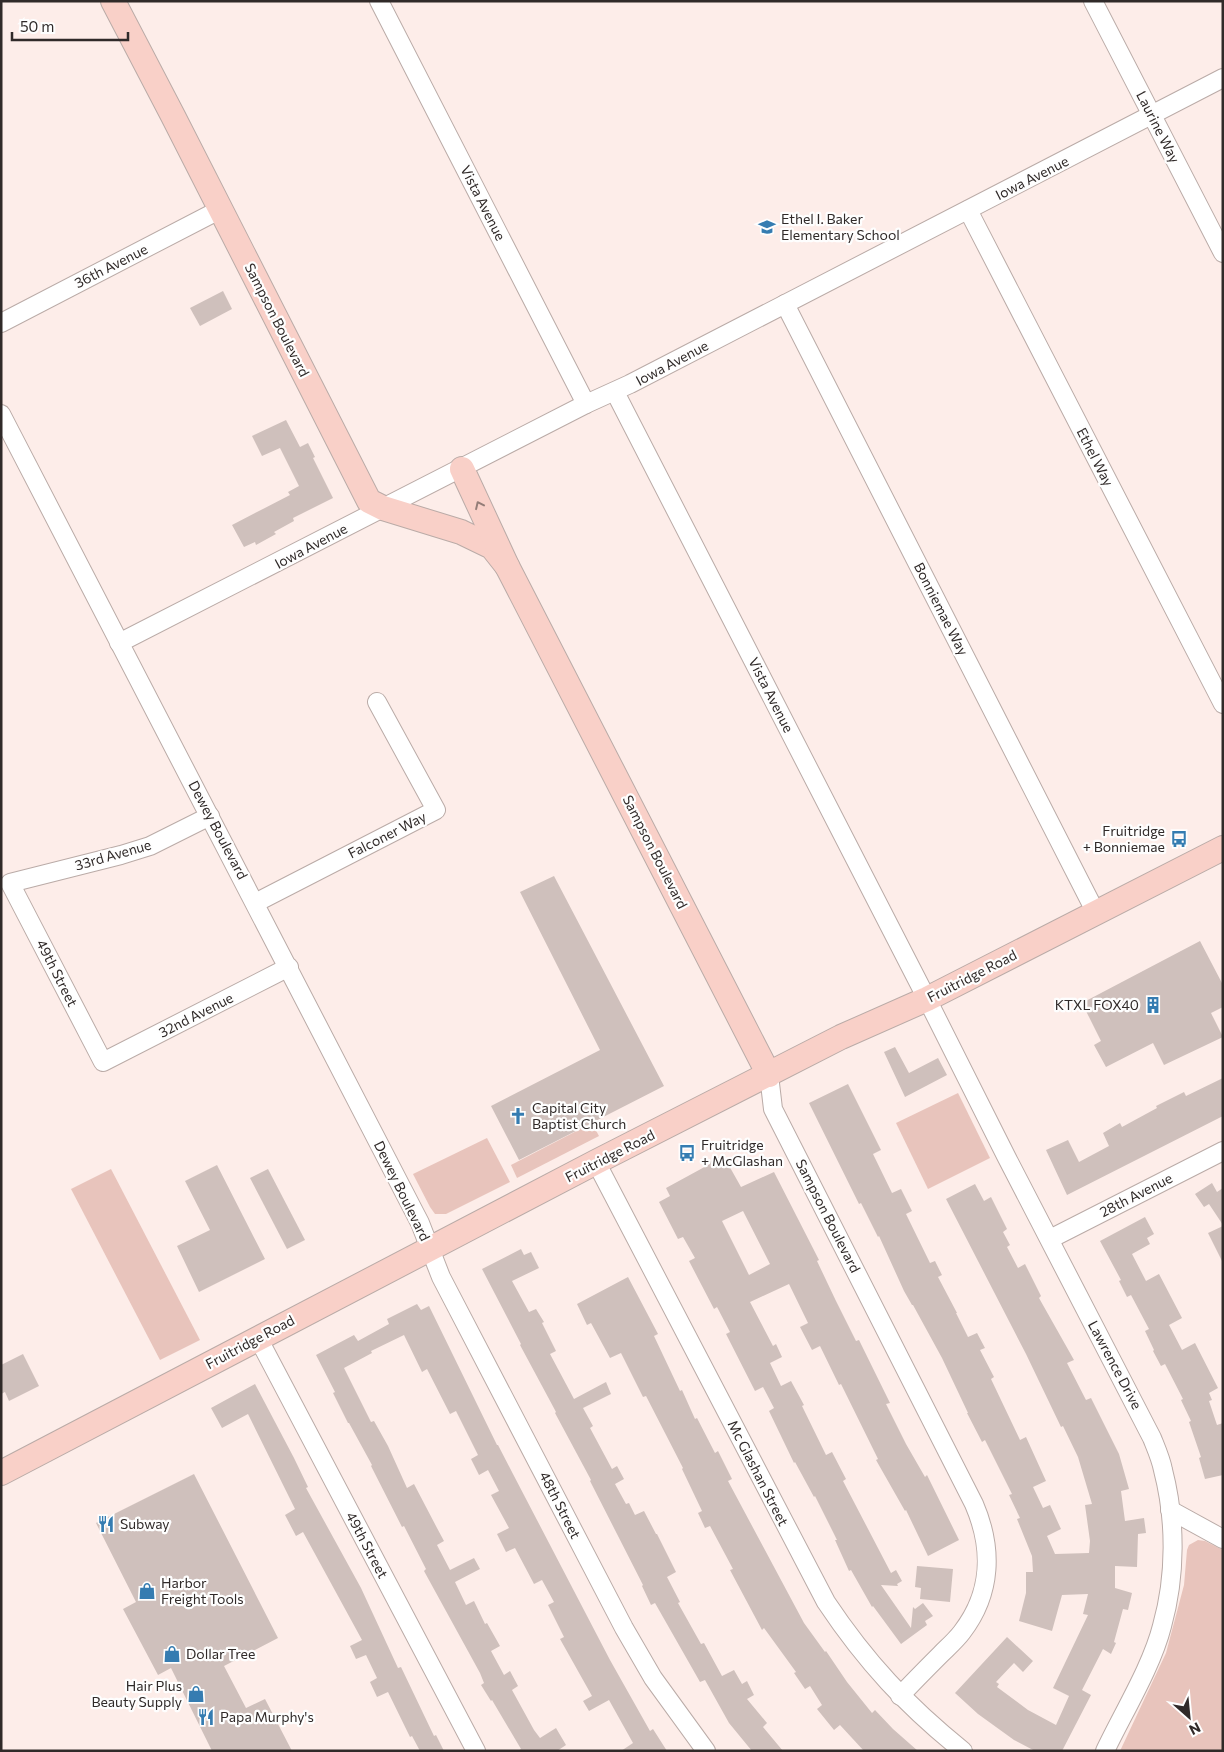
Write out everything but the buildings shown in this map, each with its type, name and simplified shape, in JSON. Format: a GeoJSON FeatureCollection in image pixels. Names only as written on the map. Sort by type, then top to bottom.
{"type":"FeatureCollection","features":[{"type":"Feature","properties":{"kind":"street","name":"Sampson Boulevard"},"geometry":{"type":"LineString","coordinates":[[113,1],[369,501],[383,508],[461,532],[492,547],[507,566]]}},
{"type":"Feature","properties":{"kind":"street","name":"Vista Avenue"},"geometry":{"type":"LineString","coordinates":[[378,1],[586,404]]}},
{"type":"Feature","properties":{"kind":"street","name":"Laurine Way"},"geometry":{"type":"LineString","coordinates":[[1093,1],[1223,253]]}},
{"type":"Feature","properties":{"kind":"street","name":"Iowa Avenue"},"geometry":{"type":"LineString","coordinates":[[119,643],[586,404],[615,392],[1223,78]]}},
{"type":"Feature","properties":{"kind":"street","name":"36th Avenue"},"geometry":{"type":"LineString","coordinates":[[1,323],[221,209]]}},
{"type":"Feature","properties":{"kind":"street","name":"Ethel Way"},"geometry":{"type":"LineString","coordinates":[[968,210],[1223,704]]}},
{"type":"Feature","properties":{"kind":"street","name":"Bonniemae Way"},"geometry":{"type":"LineString","coordinates":[[785,304],[1096,913]]}},
{"type":"Feature","properties":{"kind":"street","name":"Vista Avenue"},"geometry":{"type":"LineString","coordinates":[[615,392],[927,999]]}},
{"type":"Feature","properties":{"kind":"street","name":"Dewey Boulevard"},"geometry":{"type":"LineString","coordinates":[[1,414],[289,967],[420,1223],[430,1249]]}},
{"type":"Feature","properties":{"kind":"street","name":"Sampson Boulevard"},"geometry":{"type":"LineString","coordinates":[[462,469],[507,566],[769,1075],[773,1109],[981,1520],[986,1539],[986,1577],[981,1597],[973,1616],[961,1633],[900,1696]]}},
{"type":"Feature","properties":{"kind":"street","name":"Falconer Way"},"geometry":{"type":"LineString","coordinates":[[256,903],[436,810],[377,702]]}},
{"type":"Feature","properties":{"kind":"street","name":"33rd Avenue"},"geometry":{"type":"LineString","coordinates":[[10,883],[150,846],[210,816]]}},
{"type":"Feature","properties":{"kind":"street","name":"Fruitridge Road"},"geometry":{"type":"LineString","coordinates":[[1,1473],[596,1162],[841,1037],[927,999],[1223,848]]}},
{"type":"Feature","properties":{"kind":"street","name":"49th Street"},"geometry":{"type":"LineString","coordinates":[[10,883],[103,1062]]}},
{"type":"Feature","properties":{"kind":"street","name":"32nd Avenue"},"geometry":{"type":"LineString","coordinates":[[103,1062],[289,967]]}},
{"type":"Feature","properties":{"kind":"street","name":"Lawrence Drive"},"geometry":{"type":"LineString","coordinates":[[927,999],[1006,1158],[1050,1239],[1152,1438],[1163,1470],[1172,1525],[1172,1559],[1169,1593],[1162,1627],[1148,1664],[1104,1751]]}},
{"type":"Feature","properties":{"kind":"street","name":"28th Avenue"},"geometry":{"type":"LineString","coordinates":[[1050,1239],[1223,1151]]}},
{"type":"Feature","properties":{"kind":"street","name":"Mc Glashan Street"},"geometry":{"type":"LineString","coordinates":[[596,1162],[826,1602],[869,1662],[900,1696],[930,1724],[964,1751]]}},
{"type":"Feature","properties":{"kind":"street","name":"48th Street"},"geometry":{"type":"LineString","coordinates":[[430,1249],[446,1286],[624,1628],[653,1678],[706,1751]]}},
{"type":"Feature","properties":{"kind":"street","name":"49th Street"},"geometry":{"type":"LineString","coordinates":[[258,1338],[476,1751]]}},
{"type":"Feature","properties":{"kind":"street"},"geometry":{"type":"LineString","coordinates":[[1170,1510],[1223,1539]]}},
{"type":"Feature","properties":{"kind":"shaded area"},"geometry":{"type":"Polygon","coordinates":[[[958,1093],[990,1158],[928,1189],[896,1123],[958,1093]]]}},
{"type":"Feature","properties":{"kind":"shaded area"},"geometry":{"type":"Polygon","coordinates":[[[592,1123],[599,1136],[517,1178],[511,1165],[592,1123]]]}},
{"type":"Feature","properties":{"kind":"shaded area"},"geometry":{"type":"Polygon","coordinates":[[[487,1138],[510,1182],[446,1214],[435,1214],[413,1174],[487,1138]]]}},
{"type":"Feature","properties":{"kind":"shaded area"},"geometry":{"type":"Polygon","coordinates":[[[111,1169],[200,1340],[160,1360],[71,1189],[111,1169]]]}},
{"type":"Feature","properties":{"kind":"shaded area"},"geometry":{"type":"Polygon","coordinates":[[[1198,1540],[1205,1541],[1223,1550],[1223,1751],[1120,1751],[1166,1653],[1184,1585],[1187,1550],[1189,1545],[1198,1540]]]}},
{"type":"Feature","properties":{"kind":"place","name":"Ethel I. Baker Elementary School"},"geometry":{"type":"Point","coordinates":[767,227]}},
{"type":"Feature","properties":{"kind":"place","name":"Fruitridge + Bonniemae"},"geometry":{"type":"Point","coordinates":[1179,839]}},
{"type":"Feature","properties":{"kind":"place","name":"KTXL FOX40"},"geometry":{"type":"Point","coordinates":[1153,1005]}},
{"type":"Feature","properties":{"kind":"place","name":"Capital City Baptist Church"},"geometry":{"type":"Point","coordinates":[518,1116]}},
{"type":"Feature","properties":{"kind":"place","name":"Fruitridge + McGlashan"},"geometry":{"type":"Point","coordinates":[687,1153]}},
{"type":"Feature","properties":{"kind":"place","name":"Subway"},"geometry":{"type":"Point","coordinates":[106,1524]}},
{"type":"Feature","properties":{"kind":"place","name":"Harbor Freight Tools"},"geometry":{"type":"Point","coordinates":[147,1591]}},
{"type":"Feature","properties":{"kind":"place","name":"Dollar Tree"},"geometry":{"type":"Point","coordinates":[172,1654]}},
{"type":"Feature","properties":{"kind":"place","name":"Hair Plus Beauty Supply"},"geometry":{"type":"Point","coordinates":[196,1694]}},
{"type":"Feature","properties":{"kind":"place","name":"Papa Murphy's"},"geometry":{"type":"Point","coordinates":[206,1717]}}]}
